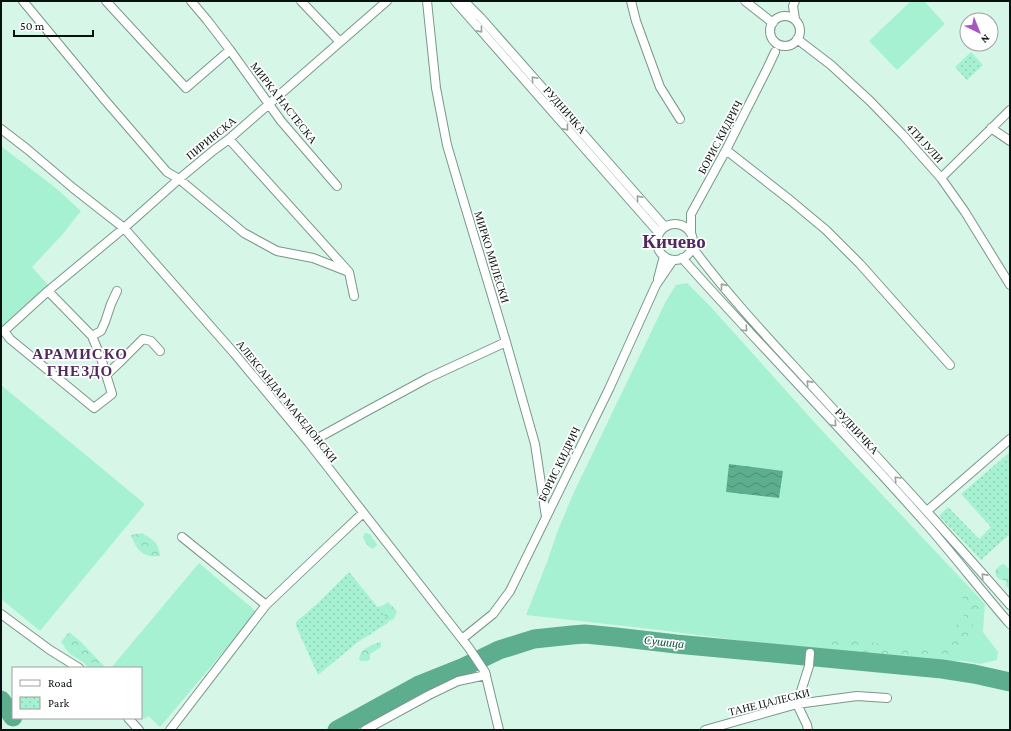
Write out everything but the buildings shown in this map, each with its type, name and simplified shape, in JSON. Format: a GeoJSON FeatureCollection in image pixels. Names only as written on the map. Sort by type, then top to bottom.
{"type":"FeatureCollection","features":[{"type":"Feature","properties":{"kind":"street"},"geometry":{"type":"LineString","coordinates":[[106,1],[186,88],[230,50]]}},
{"type":"Feature","properties":{"kind":"street","name":"МИРКА НАСТЕСКА"},"geometry":{"type":"LineString","coordinates":[[190,1],[230,50],[281,121],[336,186]]}},
{"type":"Feature","properties":{"kind":"street"},"geometry":{"type":"LineString","coordinates":[[300,1],[340,42]]}},
{"type":"Feature","properties":{"kind":"street","name":"ПИРИНСКА"},"geometry":{"type":"LineString","coordinates":[[48,291],[92,336],[101,358],[112,394],[94,408],[10,339],[4,331],[48,291],[124,228],[179,179],[269,105],[387,1]]}},
{"type":"Feature","properties":{"kind":"street","name":"МИРКО МИЛЕСКИ"},"geometry":{"type":"LineString","coordinates":[[428,1],[436,88],[447,145],[535,444],[546,517]]}},
{"type":"Feature","properties":{"kind":"street","name":"РУДНИЧКА"},"geometry":{"type":"LineString","coordinates":[[455,1],[662,230]]}},
{"type":"Feature","properties":{"kind":"street","name":"РУДНИЧКА"},"geometry":{"type":"LineString","coordinates":[[464,1],[486,24],[662,230]]}},
{"type":"Feature","properties":{"kind":"street"},"geometry":{"type":"LineString","coordinates":[[631,1],[636,21],[660,87],[680,119]]}},
{"type":"Feature","properties":{"kind":"street"},"geometry":{"type":"LineString","coordinates":[[745,1],[773,23]]}},
{"type":"Feature","properties":{"kind":"street"},"geometry":{"type":"LineString","coordinates":[[28,2],[104,99],[167,172],[179,179],[244,233],[277,251],[312,258],[349,272]]}},
{"type":"Feature","properties":{"kind":"street"},"geometry":{"type":"LineString","coordinates":[[783,16],[794,4]]}},
{"type":"Feature","properties":{"kind":"street"},"geometry":{"type":"LineString","coordinates":[[794,4],[795,19]]}},
{"type":"Feature","properties":{"kind":"street"},"geometry":{"type":"LineString","coordinates":[[774,40],[779,44],[790,45],[797,39],[800,34],[800,28],[795,19],[789,16],[783,16],[777,18],[773,23],[771,34],[774,40],[775,52]]}},
{"type":"Feature","properties":{"kind":"street","name":"4ТИ ЈУЛИ"},"geometry":{"type":"LineString","coordinates":[[797,39],[831,65],[870,100],[941,178],[965,212],[1010,285]]}},
{"type":"Feature","properties":{"kind":"street"},"geometry":{"type":"LineString","coordinates":[[775,52],[785,45]]}},
{"type":"Feature","properties":{"kind":"street","name":"БОРИС КИДРИЧ"},"geometry":{"type":"LineString","coordinates":[[691,232],[691,214],[726,150],[775,52]]}},
{"type":"Feature","properties":{"kind":"street"},"geometry":{"type":"LineString","coordinates":[[941,178],[1010,110]]}},
{"type":"Feature","properties":{"kind":"street"},"geometry":{"type":"LineString","coordinates":[[991,128],[1010,141]]}},
{"type":"Feature","properties":{"kind":"street","name":"АЛЕКСАНДАР МАКЕДОНСКИ"},"geometry":{"type":"LineString","coordinates":[[1,129],[124,228],[234,353],[309,443],[469,648],[485,674],[498,730]]}},
{"type":"Feature","properties":{"kind":"street"},"geometry":{"type":"LineString","coordinates":[[229,139],[349,272],[354,296]]}},
{"type":"Feature","properties":{"kind":"street"},"geometry":{"type":"LineString","coordinates":[[726,150],[826,230],[860,264],[950,365]]}},
{"type":"Feature","properties":{"kind":"street"},"geometry":{"type":"LineString","coordinates":[[674,224],[683,226],[691,232],[693,237],[690,252],[682,258],[673,260],[664,256],[658,248],[657,243],[662,230],[691,214]]}},
{"type":"Feature","properties":{"kind":"street","name":"РУДНИЧКА"},"geometry":{"type":"LineString","coordinates":[[692,247],[724,288],[758,327],[1009,601]]}},
{"type":"Feature","properties":{"kind":"street","name":"БОРИС КИДРИЧ"},"geometry":{"type":"LineString","coordinates":[[462,639],[493,614],[510,591],[609,389],[656,285],[664,256]]}},
{"type":"Feature","properties":{"kind":"street","name":"РУДНИЧКА"},"geometry":{"type":"LineString","coordinates":[[682,258],[929,527],[1010,624]]}},
{"type":"Feature","properties":{"kind":"street","name":"БОРИС КИДРИЧ"},"geometry":{"type":"LineString","coordinates":[[656,285],[673,260]]}},
{"type":"Feature","properties":{"kind":"street"},"geometry":{"type":"LineString","coordinates":[[92,336],[101,331],[117,291]]}},
{"type":"Feature","properties":{"kind":"street"},"geometry":{"type":"LineString","coordinates":[[106,375],[143,339],[151,341],[160,351]]}},
{"type":"Feature","properties":{"kind":"street"},"geometry":{"type":"LineString","coordinates":[[309,443],[428,378],[506,342]]}},
{"type":"Feature","properties":{"kind":"street"},"geometry":{"type":"LineString","coordinates":[[927,511],[1010,439]]}},
{"type":"Feature","properties":{"kind":"street"},"geometry":{"type":"LineString","coordinates":[[170,730],[266,605],[363,513]]}},
{"type":"Feature","properties":{"kind":"street"},"geometry":{"type":"LineString","coordinates":[[182,537],[266,605]]}},
{"type":"Feature","properties":{"kind":"street"},"geometry":{"type":"LineString","coordinates":[[1,614],[50,650],[77,667]]}},
{"type":"Feature","properties":{"kind":"street"},"geometry":{"type":"LineString","coordinates":[[808,730],[797,704],[809,666],[810,653]]}},
{"type":"Feature","properties":{"kind":"street"},"geometry":{"type":"LineString","coordinates":[[365,730],[458,681],[485,674]]}},
{"type":"Feature","properties":{"kind":"street","name":"ТАНЕ ЦАЛЕСКИ"},"geometry":{"type":"LineString","coordinates":[[705,730],[797,704],[858,696],[887,698]]}},
{"type":"Feature","properties":{"kind":"street"},"geometry":{"type":"LineString","coordinates":[[129,719],[139,730]]}},
{"type":"Feature","properties":{"kind":"green space"},"geometry":{"type":"Polygon","coordinates":[[[911,1],[924,1],[945,24],[897,70],[869,41],[911,1]]]}},
{"type":"Feature","properties":{"kind":"green space"},"geometry":{"type":"Polygon","coordinates":[[[971,52],[983,65],[967,80],[955,67],[971,52]]]}},
{"type":"Feature","properties":{"kind":"green space"},"geometry":{"type":"Polygon","coordinates":[[[1,146],[57,189],[81,211],[62,235],[32,267],[48,285],[1,328],[1,146]]]}},
{"type":"Feature","properties":{"kind":"green space"},"geometry":{"type":"Polygon","coordinates":[[[687,283],[709,305],[826,435],[985,604],[983,632],[998,652],[997,660],[980,664],[963,661],[945,661],[814,650],[526,615],[574,492],[666,301],[676,285],[687,283]]]}},
{"type":"Feature","properties":{"kind":"green space"},"geometry":{"type":"Polygon","coordinates":[[[1,385],[145,504],[40,631],[1,599],[1,385]]]}},
{"type":"Feature","properties":{"kind":"green space"},"geometry":{"type":"Polygon","coordinates":[[[1010,452],[1010,534],[981,560],[939,516],[948,507],[979,539],[991,527],[961,494],[1010,452]]]}},
{"type":"Feature","properties":{"kind":"green space"},"geometry":{"type":"Polygon","coordinates":[[[142,533],[157,544],[160,556],[146,555],[140,551],[131,535],[142,533]]]}},
{"type":"Feature","properties":{"kind":"green space"},"geometry":{"type":"Polygon","coordinates":[[[365,533],[370,534],[377,545],[373,549],[364,540],[363,536],[365,533]]]}},
{"type":"Feature","properties":{"kind":"green space"},"geometry":{"type":"Polygon","coordinates":[[[199,563],[257,612],[160,727],[142,710],[142,667],[112,667],[199,563]]]}},
{"type":"Feature","properties":{"kind":"green space"},"geometry":{"type":"Polygon","coordinates":[[[1004,564],[1010,570],[1010,590],[1006,586],[1006,581],[999,579],[995,574],[997,568],[1004,564]]]}},
{"type":"Feature","properties":{"kind":"green space"},"geometry":{"type":"Polygon","coordinates":[[[349,572],[385,616],[388,623],[358,642],[318,675],[296,626],[296,622],[318,603],[349,572]]]}},
{"type":"Feature","properties":{"kind":"green space"},"geometry":{"type":"Polygon","coordinates":[[[966,588],[981,605],[960,656],[941,660],[825,650],[828,639],[861,641],[899,646],[951,648],[958,620],[962,621],[968,604],[962,598],[966,588]]]}},
{"type":"Feature","properties":{"kind":"green space"},"geometry":{"type":"Polygon","coordinates":[[[388,602],[397,611],[394,619],[385,623],[376,607],[382,606],[388,602]]]}},
{"type":"Feature","properties":{"kind":"green space"},"geometry":{"type":"Polygon","coordinates":[[[69,632],[80,641],[105,667],[88,667],[69,653],[61,642],[69,632]]]}},
{"type":"Feature","properties":{"kind":"green space"},"geometry":{"type":"Polygon","coordinates":[[[380,642],[381,647],[370,654],[370,659],[368,661],[361,661],[359,659],[364,650],[380,642]]]}},
{"type":"Feature","properties":{"kind":"green space"},"geometry":{"type":"Polygon","coordinates":[[[142,706],[149,713],[147,718],[143,719],[142,706]]]}},
{"type":"Feature","properties":{"kind":"water"},"geometry":{"type":"Polygon","coordinates":[[[729,464],[783,471],[779,498],[726,492],[729,464]]]}},
{"type":"Feature","properties":{"kind":"waterway","name":"Сушица"},"geometry":{"type":"LineString","coordinates":[[337,730],[419,685],[464,667],[499,650],[534,639],[585,634],[942,669],[1010,682]]}},
{"type":"Feature","properties":{"kind":"waterway"},"geometry":{"type":"LineString","coordinates":[[1,700],[12,716]]}},
{"type":"Feature","properties":{"kind":"district","name":"Кичево"},"geometry":{"type":"Point","coordinates":[674,241]}},
{"type":"Feature","properties":{"kind":"district","name":"АРАМИСКО ГНЕЗДО"},"geometry":{"type":"Point","coordinates":[80,362]}}]}
